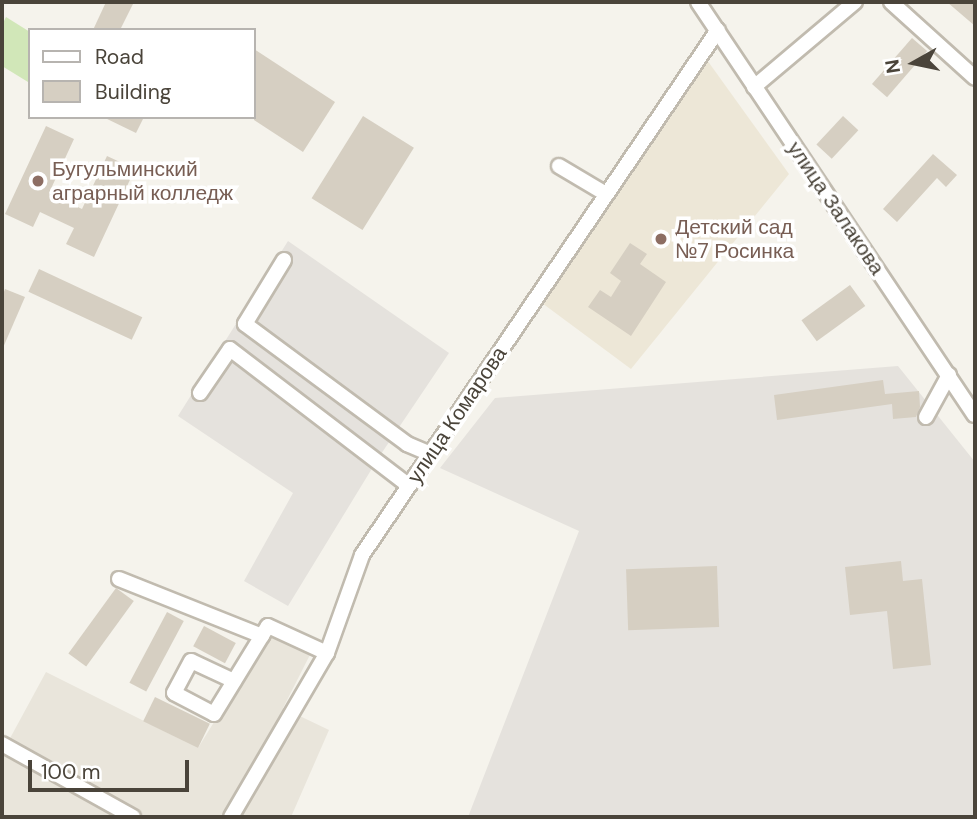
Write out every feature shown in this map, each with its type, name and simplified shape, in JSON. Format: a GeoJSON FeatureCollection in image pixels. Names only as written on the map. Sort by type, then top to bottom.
{"type":"FeatureCollection","features":[{"type":"Feature","properties":{"kind":"street","name":"улица Залакова"},"geometry":{"type":"LineString","coordinates":[[698,2],[975,415]]}},
{"type":"Feature","properties":{"kind":"street"},"geometry":{"type":"LineString","coordinates":[[754,87],[855,2]]}},
{"type":"Feature","properties":{"kind":"street"},"geometry":{"type":"LineString","coordinates":[[891,2],[975,78]]}},
{"type":"Feature","properties":{"kind":"street","name":"улица Комарова"},"geometry":{"type":"LineString","coordinates":[[231,817],[327,653],[362,555],[718,30]]}},
{"type":"Feature","properties":{"kind":"street"},"geometry":{"type":"LineString","coordinates":[[559,166],[606,194]]}},
{"type":"Feature","properties":{"kind":"street"},"geometry":{"type":"LineString","coordinates":[[284,260],[245,324],[407,444],[430,454]]}},
{"type":"Feature","properties":{"kind":"street"},"geometry":{"type":"LineString","coordinates":[[200,393],[230,349],[409,486]]}},
{"type":"Feature","properties":{"kind":"street"},"geometry":{"type":"LineString","coordinates":[[926,417],[949,375]]}},
{"type":"Feature","properties":{"kind":"street"},"geometry":{"type":"LineString","coordinates":[[119,579],[262,636]]}},
{"type":"Feature","properties":{"kind":"street"},"geometry":{"type":"LineString","coordinates":[[234,681],[268,626],[327,653]]}},
{"type":"Feature","properties":{"kind":"street"},"geometry":{"type":"LineString","coordinates":[[2,744],[133,817]]}},
{"type":"Feature","properties":{"kind":"shaded area","name":"Детский сад №7 Росинка"},"geometry":{"type":"Polygon","coordinates":[[[707,60],[789,174],[631,369],[542,303],[707,60]]]}},
{"type":"Feature","properties":{"kind":"shaded area"},"geometry":{"type":"Polygon","coordinates":[[[288,241],[449,353],[379,457],[288,606],[244,581],[293,493],[178,416],[288,241]]]}},
{"type":"Feature","properties":{"kind":"shaded area"},"geometry":{"type":"Polygon","coordinates":[[[898,366],[975,462],[975,817],[468,817],[579,531],[440,468],[495,398],[898,366]]]}},
{"type":"Feature","properties":{"kind":"shaded area"},"geometry":{"type":"Polygon","coordinates":[[[271,630],[316,643],[283,708],[329,730],[291,817],[2,817],[2,753],[46,672],[198,748],[271,630]]]}},
{"type":"Feature","properties":{"kind":"green space"},"geometry":{"type":"Polygon","coordinates":[[[6,17],[28,31],[28,82],[2,66],[2,25],[6,17]]]}},
{"type":"Feature","properties":{"kind":"building"},"geometry":{"type":"Polygon","coordinates":[[[106,2],[134,2],[121,28],[94,28],[106,2]]]}},
{"type":"Feature","properties":{"kind":"building"},"geometry":{"type":"Polygon","coordinates":[[[947,2],[975,2],[975,26],[947,2]]]}},
{"type":"Feature","properties":{"kind":"building"},"geometry":{"type":"Polygon","coordinates":[[[912,38],[927,51],[887,97],[872,84],[912,38]]]}},
{"type":"Feature","properties":{"kind":"building"},"geometry":{"type":"Polygon","coordinates":[[[256,50],[335,102],[303,152],[254,120],[256,50]]]}},
{"type":"Feature","properties":{"kind":"building"},"geometry":{"type":"Polygon","coordinates":[[[363,116],[414,148],[362,230],[312,198],[363,116]]]}},
{"type":"Feature","properties":{"kind":"building"},"geometry":{"type":"Polygon","coordinates":[[[843,116],[858,130],[832,159],[816,145],[843,116]]]}},
{"type":"Feature","properties":{"kind":"building"},"geometry":{"type":"Polygon","coordinates":[[[107,119],[143,119],[136,133],[107,119]]]}},
{"type":"Feature","properties":{"kind":"building","name":"Бугульминский аграрный колледж"},"geometry":{"type":"Polygon","coordinates":[[[46,126],[74,139],[49,193],[82,209],[107,156],[135,169],[94,257],[66,244],[74,228],[40,212],[33,227],[5,214],[46,126]]]}},
{"type":"Feature","properties":{"kind":"building"},"geometry":{"type":"Polygon","coordinates":[[[933,154],[957,175],[946,187],[937,178],[897,222],[883,209],[933,154]]]}},
{"type":"Feature","properties":{"kind":"building"},"geometry":{"type":"Polygon","coordinates":[[[630,243],[647,254],[640,264],[666,282],[631,336],[588,307],[600,290],[611,297],[621,281],[610,273],[630,243]]]}},
{"type":"Feature","properties":{"kind":"building"},"geometry":{"type":"Polygon","coordinates":[[[39,269],[142,317],[132,340],[28,292],[39,269]]]}},
{"type":"Feature","properties":{"kind":"building"},"geometry":{"type":"Polygon","coordinates":[[[850,285],[865,306],[817,341],[801,320],[850,285]]]}},
{"type":"Feature","properties":{"kind":"building"},"geometry":{"type":"Polygon","coordinates":[[[5,289],[25,297],[2,350],[2,297],[5,289]]]}},
{"type":"Feature","properties":{"kind":"building"},"geometry":{"type":"Polygon","coordinates":[[[883,380],[885,394],[919,391],[920,407],[916,417],[893,419],[892,404],[777,420],[774,395],[883,380]]]}},
{"type":"Feature","properties":{"kind":"building"},"geometry":{"type":"Polygon","coordinates":[[[901,561],[903,581],[922,579],[931,665],[893,669],[887,611],[850,615],[845,567],[901,561]]]}},
{"type":"Feature","properties":{"kind":"building"},"geometry":{"type":"Polygon","coordinates":[[[717,566],[719,627],[628,630],[626,569],[717,566]]]}},
{"type":"Feature","properties":{"kind":"building"},"geometry":{"type":"Polygon","coordinates":[[[116,588],[134,601],[86,666],[68,654],[116,588]]]}},
{"type":"Feature","properties":{"kind":"building"},"geometry":{"type":"Polygon","coordinates":[[[167,612],[184,621],[146,692],[129,683],[167,612]]]}},
{"type":"Feature","properties":{"kind":"building"},"geometry":{"type":"Polygon","coordinates":[[[204,626],[236,643],[225,663],[193,646],[204,626]]]}},
{"type":"Feature","properties":{"kind":"building"},"geometry":{"type":"Polygon","coordinates":[[[155,697],[210,724],[198,748],[143,721],[155,697]]]}},
{"type":"Feature","properties":{"kind":"place","name":"Бугульминский аграрный колледж"},"geometry":{"type":"Point","coordinates":[38,181]}},
{"type":"Feature","properties":{"kind":"place","name":"Детский сад №7 Росинка"},"geometry":{"type":"Point","coordinates":[661,239]}}]}
